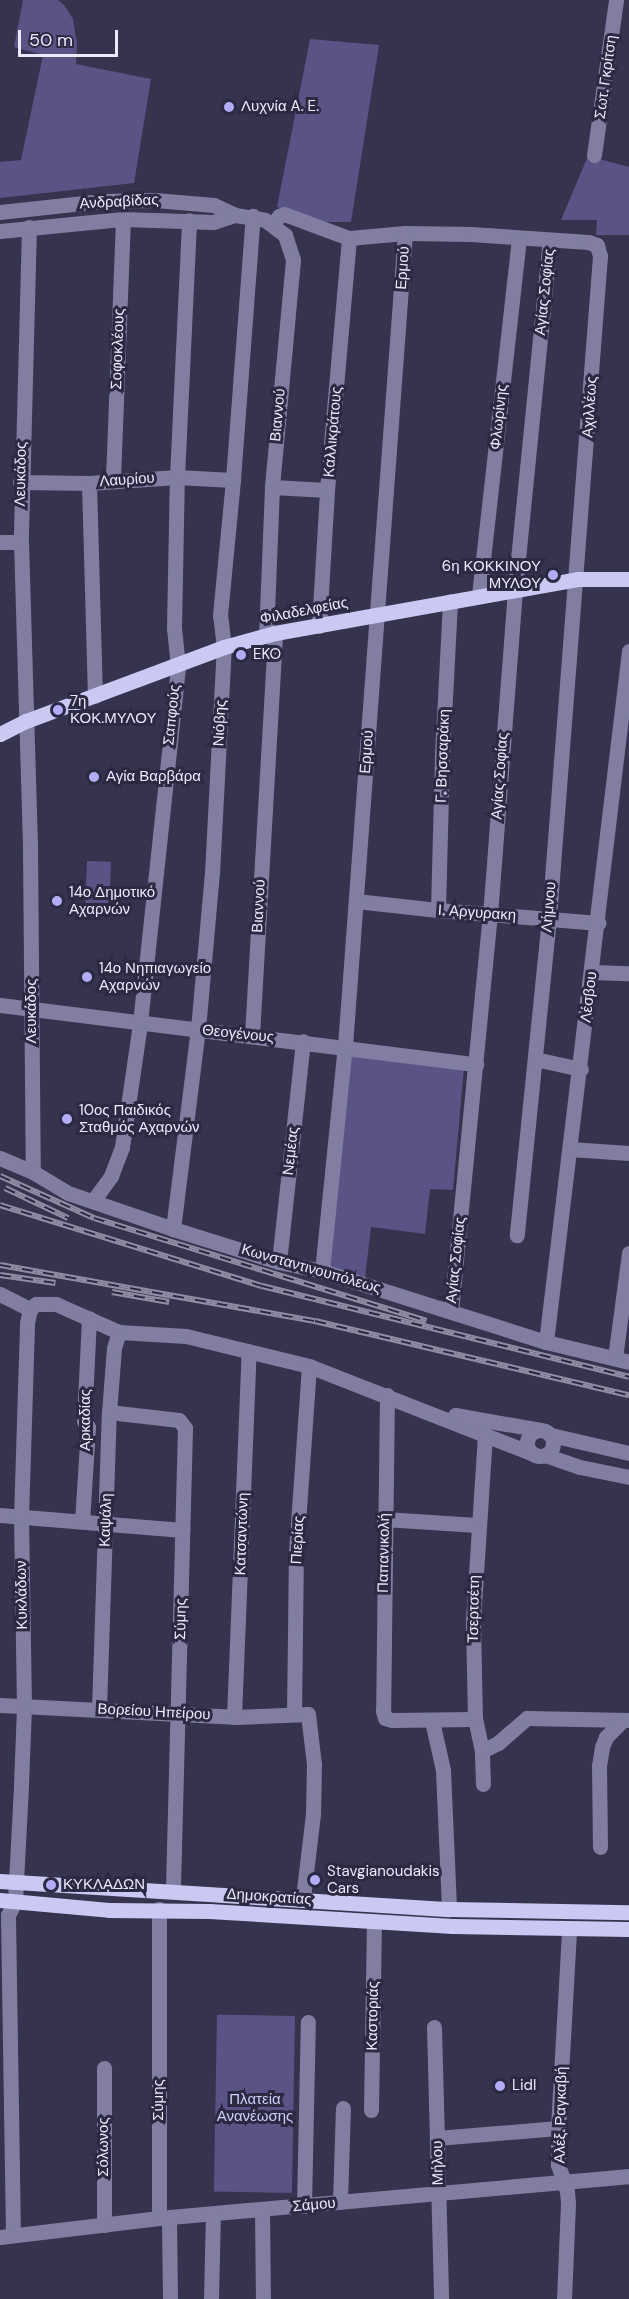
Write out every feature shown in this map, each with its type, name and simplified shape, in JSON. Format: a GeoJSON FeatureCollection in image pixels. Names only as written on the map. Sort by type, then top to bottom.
{"type":"FeatureCollection","features":[{"type":"Feature","properties":{"kind":"main road","name":"Φιλαδελφείας"},"geometry":{"type":"LineString","coordinates":[[0,734],[26,721],[178,666],[224,646],[515,589],[577,579],[629,579]]}},
{"type":"Feature","properties":{"kind":"main road","name":"Δημοκρατίας"},"geometry":{"type":"LineString","coordinates":[[0,1881],[303,1898],[449,1909],[629,1912]]}},
{"type":"Feature","properties":{"kind":"main road","name":"Δημοκρατίας"},"geometry":{"type":"LineString","coordinates":[[8,1900],[109,1910],[159,1910],[374,1923],[569,1930],[629,1929]]}},
{"type":"Feature","properties":{"kind":"street","name":"Σωτ. Γκρίτση"},"geometry":{"type":"LineString","coordinates":[[594,155],[606,86],[616,0]]}},
{"type":"Feature","properties":{"kind":"street","name":"Ανδραβίδας"},"geometry":{"type":"LineString","coordinates":[[0,212],[83,203],[155,200],[214,205],[235,215]]}},
{"type":"Feature","properties":{"kind":"street"},"geometry":{"type":"LineString","coordinates":[[253,216],[273,224],[279,216],[284,214],[349,238],[405,233],[471,234],[550,241]]}},
{"type":"Feature","properties":{"kind":"street","name":"Ανδραβίδας"},"geometry":{"type":"LineString","coordinates":[[0,231],[123,219],[213,222],[235,215],[253,216]]}},
{"type":"Feature","properties":{"kind":"street","name":"Νιόβης"},"geometry":{"type":"LineString","coordinates":[[173,1229],[198,1029],[212,873],[224,646],[220,615],[233,480],[253,216]]}},
{"type":"Feature","properties":{"kind":"street","name":"Σοφοκλέους"},"geometry":{"type":"LineString","coordinates":[[113,479],[123,219]]}},
{"type":"Feature","properties":{"kind":"street","name":"Σαπφούς"},"geometry":{"type":"LineString","coordinates":[[93,1201],[111,1176],[122,1147],[140,1023],[178,666],[174,628],[177,477],[189,220]]}},
{"type":"Feature","properties":{"kind":"street","name":"Βιαννού"},"geometry":{"type":"LineString","coordinates":[[252,1035],[271,635],[272,487],[293,260],[285,235],[273,224]]}},
{"type":"Feature","properties":{"kind":"street","name":"Λευκάδος"},"geometry":{"type":"LineString","coordinates":[[29,227],[20,482],[30,849],[33,1172]]}},
{"type":"Feature","properties":{"kind":"street","name":"Ερμού"},"geometry":{"type":"LineString","coordinates":[[322,1271],[345,1046],[405,233]]}},
{"type":"Feature","properties":{"kind":"street","name":"Καλλικράτους"},"geometry":{"type":"LineString","coordinates":[[319,626],[327,490],[349,238]]}},
{"type":"Feature","properties":{"kind":"street","name":"Φλωρίνης"},"geometry":{"type":"LineString","coordinates":[[479,595],[519,239]]}},
{"type":"Feature","properties":{"kind":"street","name":"Αχιλλέως"},"geometry":{"type":"LineString","coordinates":[[550,241],[588,242],[597,245],[600,256],[577,579]]}},
{"type":"Feature","properties":{"kind":"street","name":"Αγίας Σοφίας"},"geometry":{"type":"LineString","coordinates":[[451,1311],[490,915],[515,589],[550,241]]}},
{"type":"Feature","properties":{"kind":"street","name":"Λαυρίου"},"geometry":{"type":"LineString","coordinates":[[20,482],[89,483],[113,479],[177,477],[233,480]]}},
{"type":"Feature","properties":{"kind":"street"},"geometry":{"type":"LineString","coordinates":[[89,483],[96,696]]}},
{"type":"Feature","properties":{"kind":"street"},"geometry":{"type":"LineString","coordinates":[[272,487],[327,490]]}},
{"type":"Feature","properties":{"kind":"street"},"geometry":{"type":"LineString","coordinates":[[0,542],[21,542]]}},
{"type":"Feature","properties":{"kind":"street","name":"Λήμνου"},"geometry":{"type":"LineString","coordinates":[[517,1235],[549,918],[577,579]]}},
{"type":"Feature","properties":{"kind":"street","name":"Γ. Βησσαράκη"},"geometry":{"type":"LineString","coordinates":[[438,910],[442,755],[450,601]]}},
{"type":"Feature","properties":{"kind":"street","name":"Λέσβου"},"geometry":{"type":"LineString","coordinates":[[546,1342],[581,1069],[629,651]]}},
{"type":"Feature","properties":{"kind":"street","name":"Ι. Αργυρακη"},"geometry":{"type":"LineString","coordinates":[[356,901],[490,915],[598,923]]}},
{"type":"Feature","properties":{"kind":"street"},"geometry":{"type":"LineString","coordinates":[[592,972],[629,974]]}},
{"type":"Feature","properties":{"kind":"street","name":"Θεογένους"},"geometry":{"type":"LineString","coordinates":[[0,1005],[476,1064]]}},
{"type":"Feature","properties":{"kind":"street","name":"Νεμέας"},"geometry":{"type":"LineString","coordinates":[[279,1262],[303,1041]]}},
{"type":"Feature","properties":{"kind":"street"},"geometry":{"type":"LineString","coordinates":[[535,1059],[581,1069]]}},
{"type":"Feature","properties":{"kind":"street"},"geometry":{"type":"LineString","coordinates":[[570,1149],[629,1153]]}},
{"type":"Feature","properties":{"kind":"street","name":"Κωνσταντινουπόλεως"},"geometry":{"type":"LineString","coordinates":[[0,1158],[33,1172],[68,1193],[173,1229],[279,1262],[322,1271],[546,1342],[622,1360]]}},
{"type":"Feature","properties":{"kind":"street"},"geometry":{"type":"LineString","coordinates":[[622,1360],[629,1252]]}},
{"type":"Feature","properties":{"kind":"street"},"geometry":{"type":"LineString","coordinates":[[0,1294],[30,1309],[36,1304],[56,1304],[119,1332],[186,1336],[309,1366],[539,1454],[580,1467],[629,1477]]}},
{"type":"Feature","properties":{"kind":"street","name":"Κυκλάδων"},"geometry":{"type":"LineString","coordinates":[[16,1882],[15,1864],[24,1707],[21,1517],[27,1323],[30,1309]]}},
{"type":"Feature","properties":{"kind":"street","name":"Αρκαδίας"},"geometry":{"type":"LineString","coordinates":[[82,1521],[88,1427],[84,1421],[89,1318]]}},
{"type":"Feature","properties":{"kind":"street","name":"Καψάλη"},"geometry":{"type":"LineString","coordinates":[[99,1709],[109,1412],[114,1348],[119,1332]]}},
{"type":"Feature","properties":{"kind":"street","name":"Κατσαντώνη"},"geometry":{"type":"LineString","coordinates":[[234,1717],[249,1351]]}},
{"type":"Feature","properties":{"kind":"street","name":"Πιερίας"},"geometry":{"type":"LineString","coordinates":[[303,1898],[313,1804],[314,1764],[301,1714],[296,1552],[309,1366]]}},
{"type":"Feature","properties":{"kind":"street","name":"Παπανικολή"},"geometry":{"type":"LineString","coordinates":[[387,1395],[383,1711],[385,1718],[392,1720],[417,1718],[432,1720]]}},
{"type":"Feature","properties":{"kind":"street","name":"Σύμης"},"geometry":{"type":"LineString","coordinates":[[109,1412],[178,1420],[185,1428],[173,1891]]}},
{"type":"Feature","properties":{"kind":"street"},"geometry":{"type":"LineString","coordinates":[[429,1412],[519,1424],[629,1453]]}},
{"type":"Feature","properties":{"kind":"street"},"geometry":{"type":"LineString","coordinates":[[539,1454],[529,1450],[528,1439],[535,1431],[546,1432]]}},
{"type":"Feature","properties":{"kind":"street"},"geometry":{"type":"LineString","coordinates":[[539,1454],[552,1446],[546,1432]]}},
{"type":"Feature","properties":{"kind":"street","name":"Τσερτσέτη"},"geometry":{"type":"LineString","coordinates":[[483,1784],[482,1751],[475,1719],[473,1620],[477,1525],[485,1434]]}},
{"type":"Feature","properties":{"kind":"street"},"geometry":{"type":"LineString","coordinates":[[0,1515],[183,1530]]}},
{"type":"Feature","properties":{"kind":"street"},"geometry":{"type":"LineString","coordinates":[[384,1519],[477,1525]]}},
{"type":"Feature","properties":{"kind":"street","name":"Βορείου Ηπείρου"},"geometry":{"type":"LineString","coordinates":[[0,1705],[179,1712],[234,1717],[301,1714]]}},
{"type":"Feature","properties":{"kind":"street"},"geometry":{"type":"LineString","coordinates":[[482,1751],[498,1743],[527,1718],[626,1720]]}},
{"type":"Feature","properties":{"kind":"street"},"geometry":{"type":"LineString","coordinates":[[449,1909],[443,1770],[432,1720],[475,1719]]}},
{"type":"Feature","properties":{"kind":"street"},"geometry":{"type":"LineString","coordinates":[[600,1847],[599,1766],[602,1747],[606,1737],[626,1720]]}},
{"type":"Feature","properties":{"kind":"street"},"geometry":{"type":"LineString","coordinates":[[7,2236],[5,2125],[8,1900],[16,1882]]}},
{"type":"Feature","properties":{"kind":"street","name":"Σύμης"},"geometry":{"type":"LineString","coordinates":[[159,1910],[164,2218],[170,2299]]}},
{"type":"Feature","properties":{"kind":"street","name":"Καστοριάς"},"geometry":{"type":"LineString","coordinates":[[371,2110],[374,1923]]}},
{"type":"Feature","properties":{"kind":"street","name":"Αλέξ. Ραγκαβή"},"geometry":{"type":"LineString","coordinates":[[564,2299],[568,2210],[564,2183],[558,2165],[558,2128],[569,1930]]}},
{"type":"Feature","properties":{"kind":"street"},"geometry":{"type":"LineString","coordinates":[[304,2205],[308,2022]]}},
{"type":"Feature","properties":{"kind":"street","name":"Μήλου"},"geometry":{"type":"LineString","coordinates":[[434,2026],[441,2299]]}},
{"type":"Feature","properties":{"kind":"street","name":"Σόλωνος"},"geometry":{"type":"LineString","coordinates":[[104,2225],[105,2068]]}},
{"type":"Feature","properties":{"kind":"street"},"geometry":{"type":"LineString","coordinates":[[340,2202],[343,2108]]}},
{"type":"Feature","properties":{"kind":"street"},"geometry":{"type":"LineString","coordinates":[[437,2138],[558,2128]]}},
{"type":"Feature","properties":{"kind":"street","name":"Σάμου"},"geometry":{"type":"LineString","coordinates":[[7,2236],[164,2218],[629,2176]]}},
{"type":"Feature","properties":{"kind":"street"},"geometry":{"type":"LineString","coordinates":[[262,2209],[263,2299]]}},
{"type":"Feature","properties":{"kind":"street"},"geometry":{"type":"LineString","coordinates":[[211,2299],[213,2214]]}},
{"type":"Feature","properties":{"kind":"green space"},"geometry":{"type":"Polygon","coordinates":[[[23,0],[58,0],[64,5],[73,19],[77,44],[76,64],[151,79],[134,183],[0,198],[0,162],[21,160],[43,55],[14,47],[23,0]]]}},
{"type":"Feature","properties":{"kind":"green space"},"geometry":{"type":"Polygon","coordinates":[[[310,39],[379,45],[351,222],[322,222],[277,207],[310,39]]]}},
{"type":"Feature","properties":{"kind":"green space"},"geometry":{"type":"Polygon","coordinates":[[[588,156],[629,167],[629,235],[596,235],[597,220],[561,220],[588,156]]]}},
{"type":"Feature","properties":{"kind":"green space"},"geometry":{"type":"Polygon","coordinates":[[[87,861],[111,862],[110,904],[86,903],[87,861]]]}},
{"type":"Feature","properties":{"kind":"green space"},"geometry":{"type":"Polygon","coordinates":[[[351,1053],[464,1068],[453,1190],[430,1189],[425,1234],[371,1227],[365,1278],[330,1268],[351,1053]]]}},
{"type":"Feature","properties":{"kind":"green space","name":"Πλατεία Ανανέωσης"},"geometry":{"type":"Polygon","coordinates":[[[217,2015],[295,2016],[292,2193],[214,2192],[217,2015]]]}},
{"type":"Feature","properties":{"kind":"railway"},"geometry":{"type":"LineString","coordinates":[[0,1176],[94,1218],[426,1321]]}},
{"type":"Feature","properties":{"kind":"railway"},"geometry":{"type":"LineString","coordinates":[[5,1188],[68,1218]]}},
{"type":"Feature","properties":{"kind":"railway"},"geometry":{"type":"LineString","coordinates":[[0,1205],[262,1286],[629,1377]]}},
{"type":"Feature","properties":{"kind":"railway"},"geometry":{"type":"LineString","coordinates":[[0,1265],[315,1321],[629,1395]]}},
{"type":"Feature","properties":{"kind":"railway"},"geometry":{"type":"LineString","coordinates":[[0,1275],[55,1283]]}},
{"type":"Feature","properties":{"kind":"railway"},"geometry":{"type":"LineString","coordinates":[[112,1292],[169,1302]]}},
{"type":"Feature","properties":{"kind":"place","name":"Λυχνία A. E."},"geometry":{"type":"Point","coordinates":[229,107]}},
{"type":"Feature","properties":{"kind":"place","name":"6η ΚΟΚΚΙΝΟΥ ΜΥΛΟΥ"},"geometry":{"type":"Point","coordinates":[553,575]}},
{"type":"Feature","properties":{"kind":"place","name":"EKO"},"geometry":{"type":"Point","coordinates":[241,655]}},
{"type":"Feature","properties":{"kind":"place","name":"7η ΚΟΚ.ΜΥΛΟΥ"},"geometry":{"type":"Point","coordinates":[58,710]}},
{"type":"Feature","properties":{"kind":"place","name":"Αγία Βαρβάρα"},"geometry":{"type":"Point","coordinates":[94,777]}},
{"type":"Feature","properties":{"kind":"place","name":"14ο Δημοτικό Αχαρνών"},"geometry":{"type":"Point","coordinates":[57,901]}},
{"type":"Feature","properties":{"kind":"place","name":"14ο Νηπιαγωγείο Αχαρνών"},"geometry":{"type":"Point","coordinates":[87,977]}},
{"type":"Feature","properties":{"kind":"place","name":"10ος Παιδικός Σταθμός Αχαρνών"},"geometry":{"type":"Point","coordinates":[67,1119]}},
{"type":"Feature","properties":{"kind":"place","name":"Stavgianoudakis Cars"},"geometry":{"type":"Point","coordinates":[315,1880]}},
{"type":"Feature","properties":{"kind":"place","name":"ΚΥΚΛΑΔΩΝ"},"geometry":{"type":"Point","coordinates":[51,1885]}},
{"type":"Feature","properties":{"kind":"place","name":"Lidl"},"geometry":{"type":"Point","coordinates":[500,2086]}}]}
